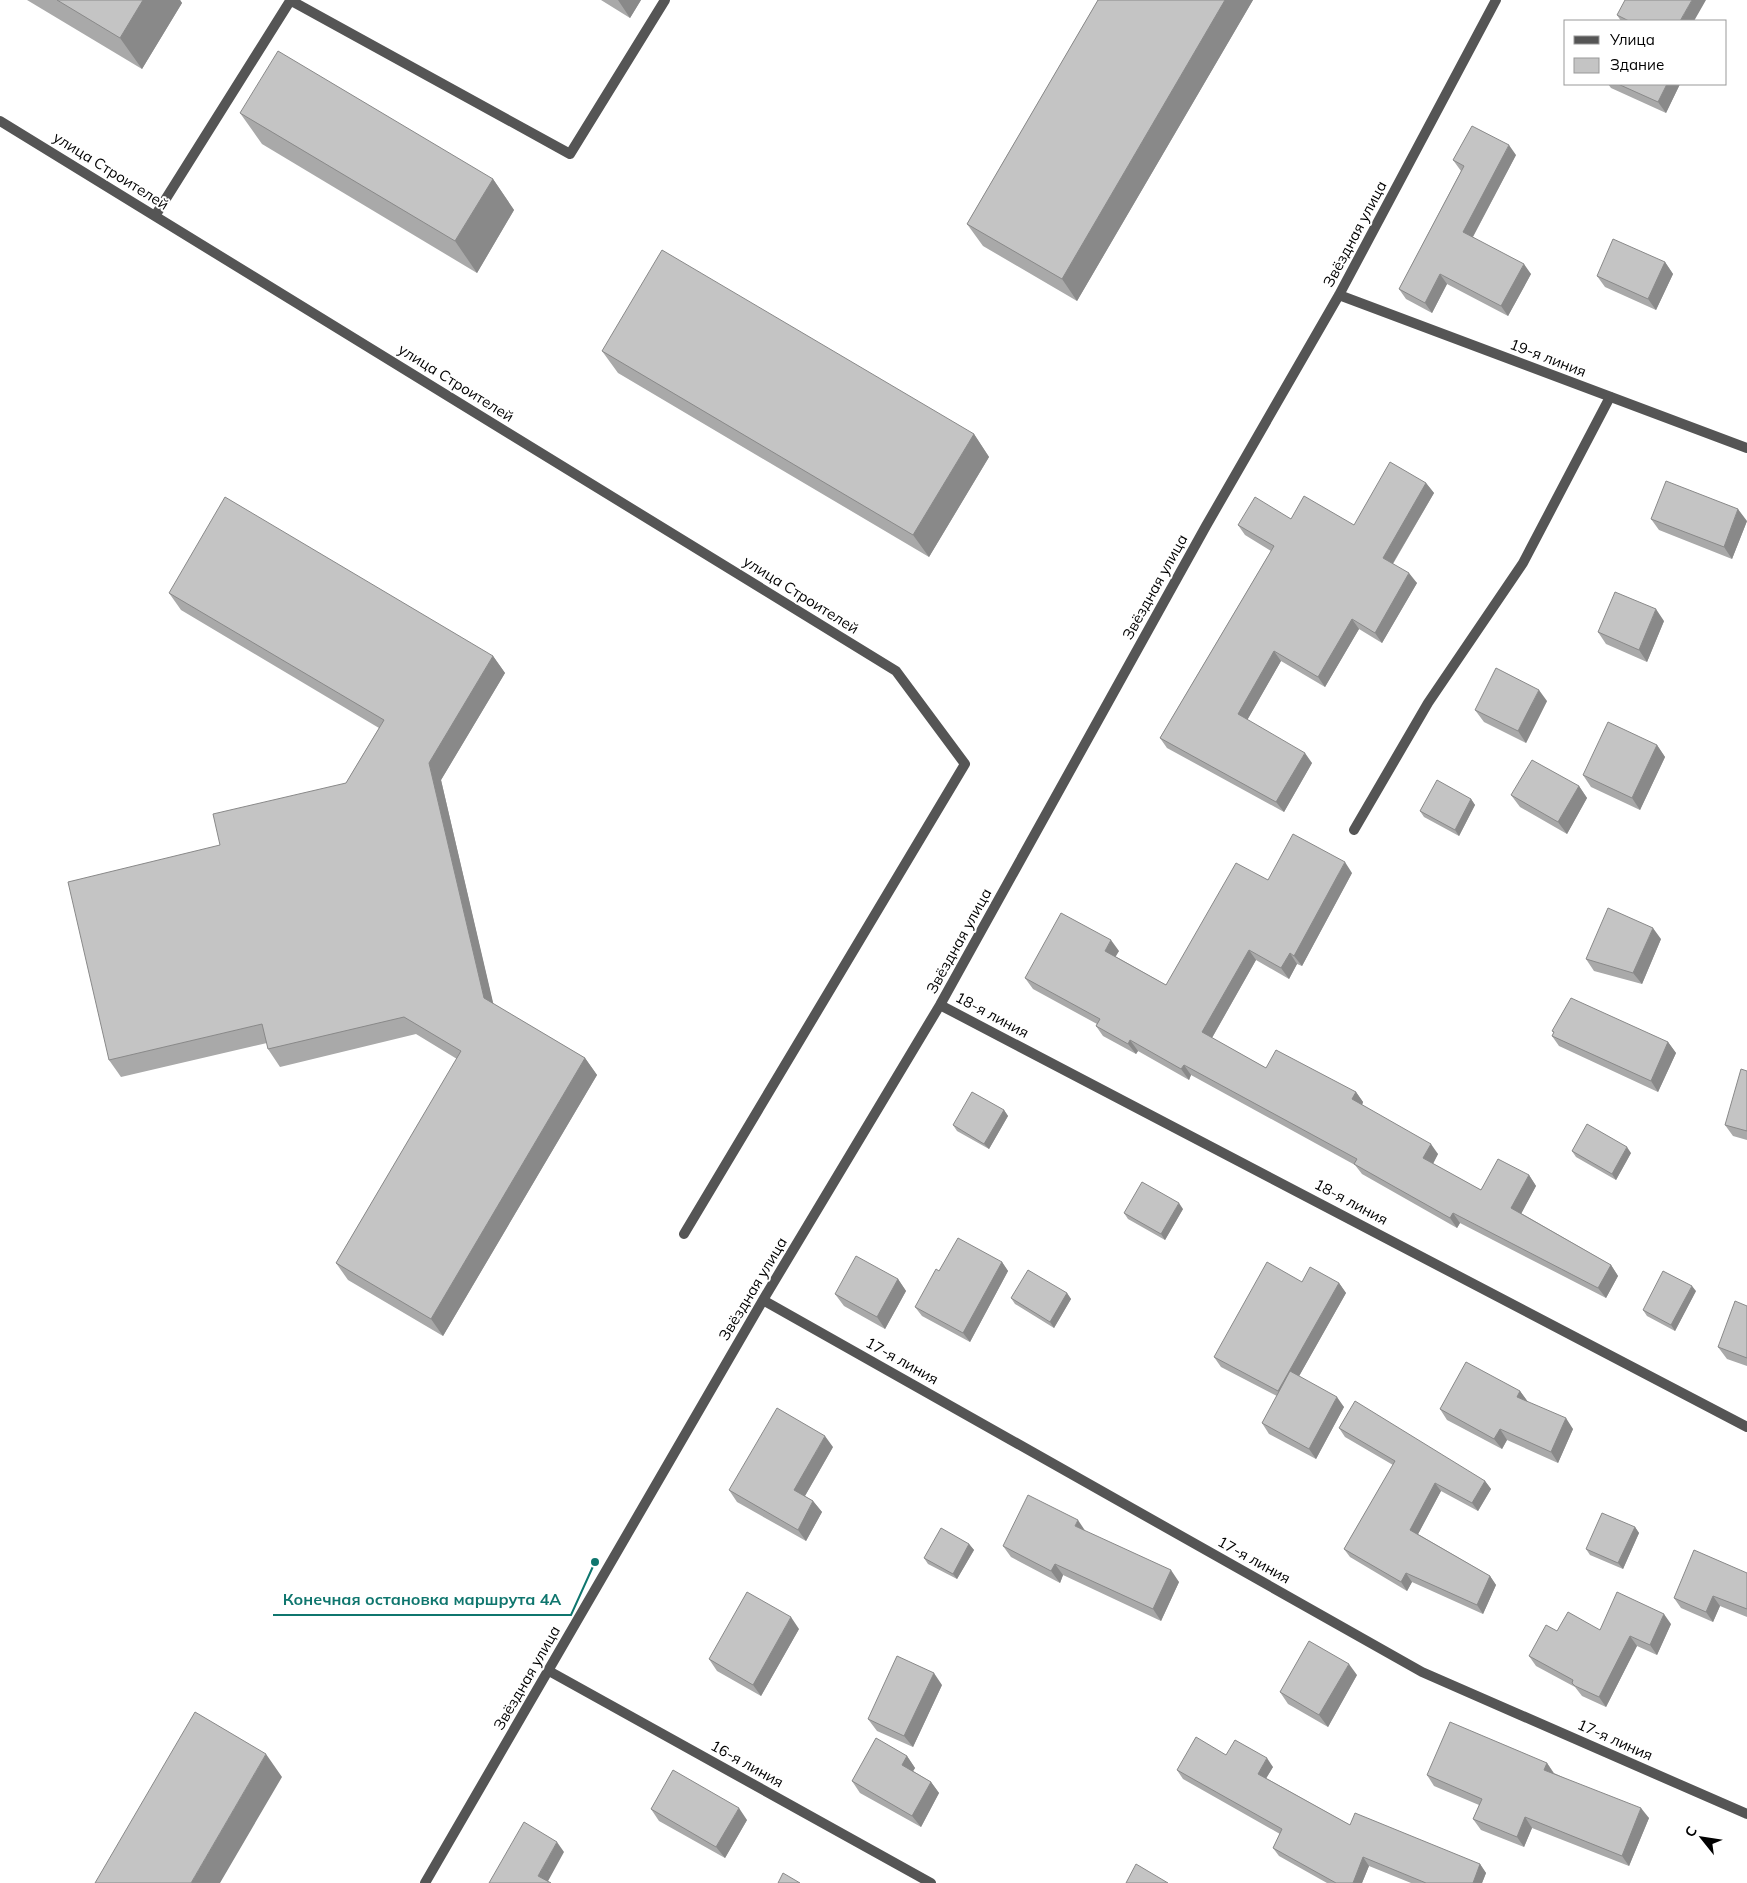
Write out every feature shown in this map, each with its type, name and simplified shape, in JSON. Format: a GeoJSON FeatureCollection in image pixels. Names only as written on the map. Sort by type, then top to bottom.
{"type":"FeatureCollection","features":[{"type":"Feature","properties":{"kind":"street"},"geometry":{"type":"LineString","coordinates":[[155,216],[290,1],[570,154],[665,0]]}},
{"type":"Feature","properties":{"kind":"street","name":"Звёздная улица"},"geometry":{"type":"LineString","coordinates":[[425,1883],[763,1300],[940,1005],[1206,526],[1339,295],[1496,0]]}},
{"type":"Feature","properties":{"kind":"street","name":"улица Строителей"},"geometry":{"type":"LineString","coordinates":[[0,121],[896,670],[965,764],[684,1234]]}},
{"type":"Feature","properties":{"kind":"street","name":"19-я линия"},"geometry":{"type":"LineString","coordinates":[[1339,295],[1747,448]]}},
{"type":"Feature","properties":{"kind":"street"},"geometry":{"type":"LineString","coordinates":[[1354,830],[1428,703],[1523,563],[1610,397]]}},
{"type":"Feature","properties":{"kind":"street","name":"18-я линия"},"geometry":{"type":"LineString","coordinates":[[940,1005],[1747,1427]]}},
{"type":"Feature","properties":{"kind":"street","name":"17-я линия"},"geometry":{"type":"LineString","coordinates":[[763,1300],[1422,1672],[1747,1814]]}},
{"type":"Feature","properties":{"kind":"street","name":"16-я линия"},"geometry":{"type":"LineString","coordinates":[[549,1671],[931,1883]]}},
{"type":"Feature","properties":{"kind":"building"},"geometry":{"type":"Polygon","coordinates":[[[57,0],[143,0],[120,38],[57,0]]]}},
{"type":"Feature","properties":{"kind":"building"},"geometry":{"type":"Polygon","coordinates":[[[1098,0],[1225,0],[1062,279],[967,224],[1098,0]]]}},
{"type":"Feature","properties":{"kind":"building"},"geometry":{"type":"Polygon","coordinates":[[[1625,0],[1692,0],[1681,20],[1627,20],[1617,15],[1625,0]]]}},
{"type":"Feature","properties":{"kind":"building"},"geometry":{"type":"Polygon","coordinates":[[[278,51],[493,179],[455,241],[240,113],[278,51]]]}},
{"type":"Feature","properties":{"kind":"building"},"geometry":{"type":"Polygon","coordinates":[[[1620,85],[1666,85],[1658,102],[1620,85]]]}},
{"type":"Feature","properties":{"kind":"building"},"geometry":{"type":"Polygon","coordinates":[[[1472,126],[1509,145],[1463,232],[1524,264],[1501,306],[1440,274],[1425,303],[1399,289],[1464,166],[1453,160],[1472,126]]]}},
{"type":"Feature","properties":{"kind":"building"},"geometry":{"type":"Polygon","coordinates":[[[1613,239],[1665,262],[1648,299],[1597,276],[1613,239]]]}},
{"type":"Feature","properties":{"kind":"building"},"geometry":{"type":"Polygon","coordinates":[[[662,250],[974,434],[913,535],[602,351],[662,250]]]}},
{"type":"Feature","properties":{"kind":"building"},"geometry":{"type":"Polygon","coordinates":[[[1390,462],[1426,483],[1383,558],[1409,573],[1375,633],[1352,619],[1318,677],[1274,651],[1238,714],[1305,753],[1276,802],[1160,738],[1274,546],[1238,525],[1255,497],[1291,519],[1304,496],[1354,525],[1390,462]]]}},
{"type":"Feature","properties":{"kind":"building"},"geometry":{"type":"Polygon","coordinates":[[[1666,481],[1738,509],[1724,547],[1651,519],[1666,481]]]}},
{"type":"Feature","properties":{"kind":"building"},"geometry":{"type":"Polygon","coordinates":[[[225,497],[493,656],[429,763],[484,998],[585,1058],[431,1319],[336,1263],[461,1051],[404,1017],[268,1049],[262,1024],[109,1060],[68,882],[220,845],[213,814],[346,783],[384,720],[169,593],[225,497]]]}},
{"type":"Feature","properties":{"kind":"building"},"geometry":{"type":"Polygon","coordinates":[[[1615,592],[1656,609],[1639,650],[1598,632],[1615,592]]]}},
{"type":"Feature","properties":{"kind":"building"},"geometry":{"type":"Polygon","coordinates":[[[1496,668],[1539,690],[1518,731],[1475,710],[1496,668]]]}},
{"type":"Feature","properties":{"kind":"building"},"geometry":{"type":"Polygon","coordinates":[[[1608,722],[1657,745],[1632,798],[1583,775],[1608,722]]]}},
{"type":"Feature","properties":{"kind":"building"},"geometry":{"type":"Polygon","coordinates":[[[1532,760],[1579,786],[1558,822],[1511,795],[1532,760]]]}},
{"type":"Feature","properties":{"kind":"building"},"geometry":{"type":"Polygon","coordinates":[[[1437,780],[1471,799],[1455,830],[1420,811],[1437,780]]]}},
{"type":"Feature","properties":{"kind":"building"},"geometry":{"type":"Polygon","coordinates":[[[1293,834],[1345,862],[1294,956],[1290,953],[1281,968],[1249,950],[1202,1032],[1266,1068],[1276,1050],[1356,1092],[1352,1099],[1431,1144],[1423,1158],[1481,1190],[1498,1159],[1529,1175],[1511,1208],[1611,1265],[1598,1288],[1453,1213],[1450,1218],[1354,1164],[1357,1159],[1184,1065],[1181,1069],[1130,1040],[1128,1044],[1096,1026],[1100,1019],[1025,978],[1061,913],[1111,940],[1105,951],[1166,985],[1236,863],[1268,880],[1293,834]]]}},
{"type":"Feature","properties":{"kind":"building"},"geometry":{"type":"Polygon","coordinates":[[[1608,908],[1653,928],[1633,973],[1586,959],[1608,908]]]}},
{"type":"Feature","properties":{"kind":"building"},"geometry":{"type":"Polygon","coordinates":[[[1571,998],[1668,1042],[1651,1081],[1552,1036],[1554,1032],[1552,1031],[1571,998]]]}},
{"type":"Feature","properties":{"kind":"building"},"geometry":{"type":"Polygon","coordinates":[[[1741,1069],[1747,1071],[1747,1131],[1725,1125],[1741,1069]]]}},
{"type":"Feature","properties":{"kind":"building"},"geometry":{"type":"Polygon","coordinates":[[[972,1092],[1004,1110],[984,1144],[953,1125],[972,1092]]]}},
{"type":"Feature","properties":{"kind":"building"},"geometry":{"type":"Polygon","coordinates":[[[1587,1124],[1627,1147],[1612,1174],[1572,1151],[1587,1124]]]}},
{"type":"Feature","properties":{"kind":"building"},"geometry":{"type":"Polygon","coordinates":[[[1142,1182],[1179,1203],[1161,1234],[1124,1213],[1142,1182]]]}},
{"type":"Feature","properties":{"kind":"building"},"geometry":{"type":"Polygon","coordinates":[[[958,1238],[1002,1262],[963,1333],[915,1307],[936,1269],[939,1271],[958,1238]]]}},
{"type":"Feature","properties":{"kind":"building"},"geometry":{"type":"Polygon","coordinates":[[[856,1256],[898,1279],[877,1317],[835,1294],[856,1256]]]}},
{"type":"Feature","properties":{"kind":"building"},"geometry":{"type":"Polygon","coordinates":[[[1267,1262],[1302,1282],[1310,1267],[1339,1283],[1278,1391],[1214,1357],[1267,1262]]]}},
{"type":"Feature","properties":{"kind":"building"},"geometry":{"type":"Polygon","coordinates":[[[1028,1270],[1067,1293],[1050,1322],[1011,1298],[1028,1270]]]}},
{"type":"Feature","properties":{"kind":"building"},"geometry":{"type":"Polygon","coordinates":[[[1663,1271],[1692,1286],[1671,1325],[1643,1310],[1663,1271]]]}},
{"type":"Feature","properties":{"kind":"building"},"geometry":{"type":"Polygon","coordinates":[[[1735,1301],[1747,1306],[1747,1358],[1718,1347],[1735,1301]]]}},
{"type":"Feature","properties":{"kind":"building"},"geometry":{"type":"Polygon","coordinates":[[[1466,1362],[1520,1391],[1517,1397],[1566,1418],[1551,1452],[1500,1429],[1494,1439],[1440,1409],[1466,1362]]]}},
{"type":"Feature","properties":{"kind":"building"},"geometry":{"type":"Polygon","coordinates":[[[1290,1371],[1337,1397],[1309,1449],[1262,1423],[1290,1371]]]}},
{"type":"Feature","properties":{"kind":"building"},"geometry":{"type":"Polygon","coordinates":[[[1355,1401],[1485,1481],[1472,1503],[1435,1483],[1410,1530],[1490,1576],[1477,1605],[1406,1573],[1401,1582],[1344,1549],[1395,1461],[1339,1428],[1355,1401]]]}},
{"type":"Feature","properties":{"kind":"building"},"geometry":{"type":"Polygon","coordinates":[[[777,1408],[825,1436],[794,1490],[813,1501],[798,1530],[729,1490],[777,1408]]]}},
{"type":"Feature","properties":{"kind":"building"},"geometry":{"type":"Polygon","coordinates":[[[1028,1495],[1078,1520],[1075,1526],[1171,1570],[1153,1609],[1055,1564],[1051,1571],[1003,1546],[1028,1495]]]}},
{"type":"Feature","properties":{"kind":"building"},"geometry":{"type":"Polygon","coordinates":[[[1602,1513],[1635,1527],[1618,1563],[1586,1549],[1602,1513]]]}},
{"type":"Feature","properties":{"kind":"building"},"geometry":{"type":"Polygon","coordinates":[[[941,1528],[969,1544],[953,1574],[924,1558],[941,1528]]]}},
{"type":"Feature","properties":{"kind":"building"},"geometry":{"type":"Polygon","coordinates":[[[1694,1550],[1747,1573],[1747,1609],[1713,1596],[1706,1612],[1674,1598],[1694,1550]]]}},
{"type":"Feature","properties":{"kind":"building"},"geometry":{"type":"Polygon","coordinates":[[[747,1592],[791,1617],[753,1685],[709,1659],[747,1592]]]}},
{"type":"Feature","properties":{"kind":"building"},"geometry":{"type":"Polygon","coordinates":[[[1617,1592],[1664,1614],[1650,1645],[1630,1636],[1599,1697],[1575,1686],[1572,1683],[1573,1680],[1529,1656],[1546,1625],[1557,1631],[1568,1612],[1600,1630],[1617,1592]]]}},
{"type":"Feature","properties":{"kind":"building"},"geometry":{"type":"Polygon","coordinates":[[[1309,1641],[1349,1664],[1319,1715],[1280,1692],[1309,1641]]]}},
{"type":"Feature","properties":{"kind":"building"},"geometry":{"type":"Polygon","coordinates":[[[897,1656],[934,1673],[904,1736],[868,1719],[897,1656]]]}},
{"type":"Feature","properties":{"kind":"building"},"geometry":{"type":"Polygon","coordinates":[[[195,1712],[266,1754],[191,1883],[95,1883],[195,1712]]]}},
{"type":"Feature","properties":{"kind":"building"},"geometry":{"type":"Polygon","coordinates":[[[1450,1722],[1547,1763],[1544,1770],[1641,1808],[1622,1856],[1525,1817],[1517,1837],[1473,1819],[1482,1799],[1427,1775],[1450,1722]]]}},
{"type":"Feature","properties":{"kind":"building"},"geometry":{"type":"Polygon","coordinates":[[[1196,1737],[1226,1755],[1235,1740],[1267,1758],[1258,1774],[1350,1825],[1355,1813],[1480,1864],[1473,1883],[1426,1883],[1363,1857],[1353,1883],[1336,1883],[1273,1848],[1282,1829],[1177,1770],[1196,1737]]]}},
{"type":"Feature","properties":{"kind":"building"},"geometry":{"type":"Polygon","coordinates":[[[876,1738],[907,1756],[902,1765],[931,1782],[912,1816],[852,1781],[876,1738]]]}},
{"type":"Feature","properties":{"kind":"building"},"geometry":{"type":"Polygon","coordinates":[[[673,1770],[739,1808],[716,1847],[651,1809],[673,1770]]]}},
{"type":"Feature","properties":{"kind":"building"},"geometry":{"type":"Polygon","coordinates":[[[524,1822],[557,1842],[538,1876],[551,1883],[489,1883],[524,1822]]]}},
{"type":"Feature","properties":{"kind":"building"},"geometry":{"type":"Polygon","coordinates":[[[1136,1864],[1168,1883],[1126,1883],[1136,1864]]]}},
{"type":"Feature","properties":{"kind":"building"},"geometry":{"type":"Polygon","coordinates":[[[783,1873],[800,1883],[778,1883],[783,1873]]]}},
{"type":"Feature","properties":{"kind":"place","name":"Конечная остановка маршрута 4А"},"geometry":{"type":"Point","coordinates":[595,1562]}}]}
